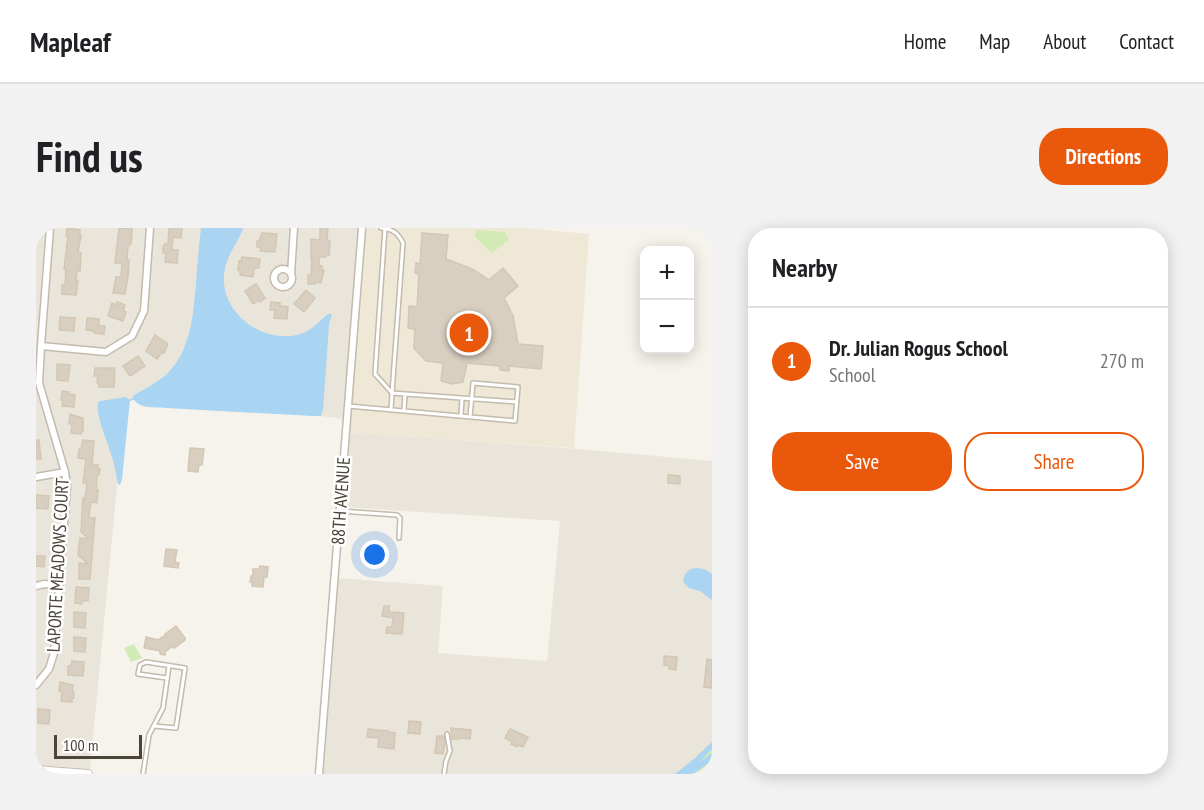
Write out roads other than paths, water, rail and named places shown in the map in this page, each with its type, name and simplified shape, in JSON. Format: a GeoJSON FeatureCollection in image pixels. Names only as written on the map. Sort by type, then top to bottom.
{"type":"FeatureCollection","features":[{"type":"Feature","properties":{"kind":"street","name":"LAPORTE MEADOWS COURT"},"geometry":{"type":"LineString","coordinates":[[36,684],[45,675],[53,659],[67,486],[39,378],[50,228]]}},
{"type":"Feature","properties":{"kind":"street"},"geometry":{"type":"LineString","coordinates":[[41,346],[106,352],[132,336],[144,311],[150,228]]}},
{"type":"Feature","properties":{"kind":"street"},"geometry":{"type":"LineString","coordinates":[[291,274],[294,228]]}},
{"type":"Feature","properties":{"kind":"street","name":"88TH AVENUE"},"geometry":{"type":"LineString","coordinates":[[319,774],[362,228]]}},
{"type":"Feature","properties":{"kind":"street"},"geometry":{"type":"LineString","coordinates":[[36,477],[65,472]]}},
{"type":"Feature","properties":{"kind":"street"},"geometry":{"type":"LineString","coordinates":[[36,586],[59,585]]}},
{"type":"Feature","properties":{"kind":"street"},"geometry":{"type":"LineString","coordinates":[[36,770],[88,774]]}},
{"type":"Feature","properties":{"kind":"lane"},"geometry":{"type":"LineString","coordinates":[[391,410],[392,393],[403,243],[399,234],[383,228],[375,374],[392,393],[517,402]]}},
{"type":"Feature","properties":{"kind":"lane"},"geometry":{"type":"LineString","coordinates":[[348,406],[391,410],[515,421],[518,387],[473,383],[470,417]]}},
{"type":"Feature","properties":{"kind":"lane"},"geometry":{"type":"LineString","coordinates":[[404,411],[405,394]]}},
{"type":"Feature","properties":{"kind":"lane"},"geometry":{"type":"LineString","coordinates":[[460,416],[462,399]]}},
{"type":"Feature","properties":{"kind":"lane"},"geometry":{"type":"LineString","coordinates":[[340,511],[397,515],[400,518],[399,538]]}},
{"type":"Feature","properties":{"kind":"lane"},"geometry":{"type":"LineString","coordinates":[[154,726],[176,728],[185,668],[146,662],[140,665],[138,674],[167,678]]}},
{"type":"Feature","properties":{"kind":"lane"},"geometry":{"type":"LineString","coordinates":[[143,774],[147,743],[162,708],[169,665]]}},
{"type":"Feature","properties":{"kind":"lane"},"geometry":{"type":"LineString","coordinates":[[444,774],[450,751],[447,734]]}},
{"type":"Feature","properties":{"kind":"water"},"geometry":{"type":"Polygon","coordinates":[[[201,228],[243,228],[227,261],[224,275],[225,289],[229,302],[237,313],[258,330],[284,336],[302,334],[328,314],[332,314],[329,324],[321,416],[151,407],[135,401],[134,395],[166,375],[174,366],[186,344],[194,308],[201,228]]]}},
{"type":"Feature","properties":{"kind":"water"},"geometry":{"type":"Polygon","coordinates":[[[125,397],[130,400],[120,485],[100,421],[98,402],[125,397]]]}},
{"type":"Feature","properties":{"kind":"water"},"geometry":{"type":"Polygon","coordinates":[[[696,568],[704,569],[712,574],[712,600],[700,591],[689,588],[683,582],[687,572],[696,568]]]}},
{"type":"Feature","properties":{"kind":"water"},"geometry":{"type":"Polygon","coordinates":[[[712,742],[712,749],[694,768],[687,774],[675,774],[695,758],[712,742]]]}},
{"type":"Feature","properties":{"kind":"waterway"},"geometry":{"type":"LineString","coordinates":[[130,400],[134,399]]}},
{"type":"Feature","properties":{"kind":"waterway"},"geometry":{"type":"LineString","coordinates":[[688,774],[712,757]]}},
{"type":"Feature","properties":{"kind":"place","name":"Dr. Julian Rogus School"},"geometry":{"type":"Point","coordinates":[469,333]}}]}
